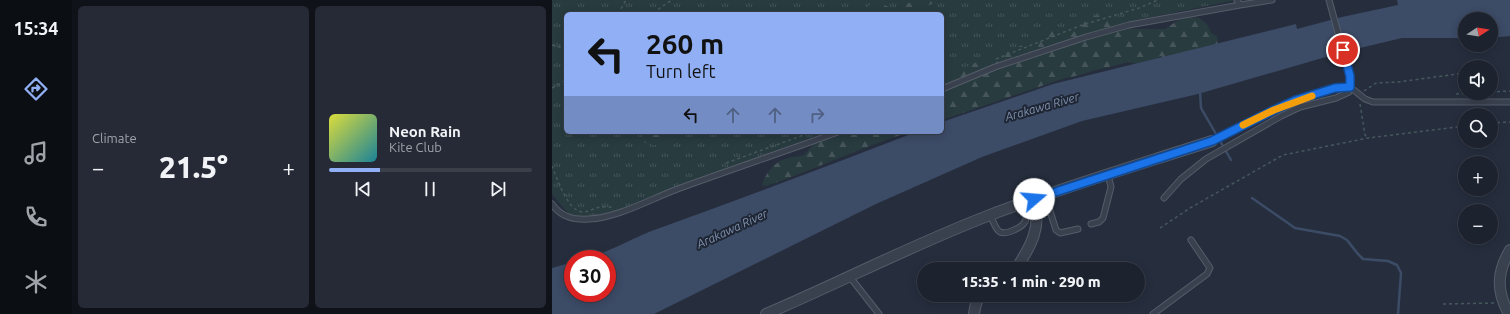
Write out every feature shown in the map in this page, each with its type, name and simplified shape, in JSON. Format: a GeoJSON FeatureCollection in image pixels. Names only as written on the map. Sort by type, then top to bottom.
{"type":"FeatureCollection","features":[{"type":"Feature","properties":{"kind":"street"},"geometry":{"type":"LineString","coordinates":[[766,314],[990,215],[1045,195],[1212,141]]}},
{"type":"Feature","properties":{"kind":"street"},"geometry":{"type":"LineString","coordinates":[[1020,262],[1029,248],[1038,222],[1034,199]]}},
{"type":"Feature","properties":{"kind":"street"},"geometry":{"type":"LineString","coordinates":[[1509,314],[1503,303],[1499,279],[1503,262],[1510,250]]}},
{"type":"Feature","properties":{"kind":"street"},"geometry":{"type":"LineString","coordinates":[[974,314],[977,302]]}},
{"type":"Feature","properties":{"kind":"lane"},"geometry":{"type":"LineString","coordinates":[[944,88],[995,67],[1086,37],[1129,25],[1238,2],[1272,0]]}},
{"type":"Feature","properties":{"kind":"lane"},"geometry":{"type":"LineString","coordinates":[[1164,198],[1181,179],[1206,159],[1281,116],[1311,104],[1347,94],[1349,92],[1350,76],[1330,2]]}},
{"type":"Feature","properties":{"kind":"lane"},"geometry":{"type":"LineString","coordinates":[[1212,141],[1296,100],[1335,88],[1350,87],[1365,100],[1373,102],[1510,102]]}},
{"type":"Feature","properties":{"kind":"lane"},"geometry":{"type":"LineString","coordinates":[[552,204],[558,212],[570,218],[589,219],[603,217],[832,134]]}},
{"type":"Feature","properties":{"kind":"lane"},"geometry":{"type":"LineString","coordinates":[[1091,224],[1099,222],[1103,218],[1111,187],[1108,175]]}},
{"type":"Feature","properties":{"kind":"lane"},"geometry":{"type":"LineString","coordinates":[[1045,195],[1056,230],[1060,233],[1078,229]]}},
{"type":"Feature","properties":{"kind":"lane"},"geometry":{"type":"LineString","coordinates":[[990,215],[996,229],[1005,233],[1022,226],[1025,223],[1026,216],[1021,204]]}},
{"type":"Feature","properties":{"kind":"lane"},"geometry":{"type":"LineString","coordinates":[[1154,314],[1207,274],[1210,268],[1191,240]]}},
{"type":"Feature","properties":{"kind":"lane"},"geometry":{"type":"LineString","coordinates":[[850,277],[879,314]]}},
{"type":"Feature","properties":{"kind":"path"},"geometry":{"type":"LineString","coordinates":[[619,12],[626,0]]}},
{"type":"Feature","properties":{"kind":"path"},"geometry":{"type":"LineString","coordinates":[[656,12],[672,0]]}},
{"type":"Feature","properties":{"kind":"path"},"geometry":{"type":"LineString","coordinates":[[992,60],[1082,25],[1139,8],[1158,0]]}},
{"type":"Feature","properties":{"kind":"path"},"geometry":{"type":"LineString","coordinates":[[552,45],[564,47]]}},
{"type":"Feature","properties":{"kind":"path"},"geometry":{"type":"LineString","coordinates":[[1368,138],[1366,135],[1359,94],[1376,83],[1398,82],[1458,73]]}},
{"type":"Feature","properties":{"kind":"path"},"geometry":{"type":"LineString","coordinates":[[552,88],[564,81]]}},
{"type":"Feature","properties":{"kind":"path"},"geometry":{"type":"LineString","coordinates":[[1498,92],[1510,91]]}},
{"type":"Feature","properties":{"kind":"path"},"geometry":{"type":"LineString","coordinates":[[1498,123],[1510,122]]}},
{"type":"Feature","properties":{"kind":"path"},"geometry":{"type":"LineString","coordinates":[[1160,228],[1190,208],[1283,155],[1368,138],[1458,127]]}},
{"type":"Feature","properties":{"kind":"path"},"geometry":{"type":"LineString","coordinates":[[552,166],[566,199],[576,208]]}},
{"type":"Feature","properties":{"kind":"path"},"geometry":{"type":"LineString","coordinates":[[1443,304],[1503,303]]}},
{"type":"Feature","properties":{"kind":"green space"},"geometry":{"type":"Polygon","coordinates":[[[552,0],[1236,0],[1097,28],[944,84],[944,12],[564,12],[564,134],[822,134],[625,208],[592,217],[579,217],[568,213],[552,194],[552,0]]]}},
{"type":"Feature","properties":{"kind":"green space"},"geometry":{"type":"Polygon","coordinates":[[[914,0],[940,0],[912,12],[862,12],[874,3],[882,4],[891,8],[902,7],[914,0]]]}},
{"type":"Feature","properties":{"kind":"green space"},"geometry":{"type":"Polygon","coordinates":[[[1108,13],[1120,19],[1132,29],[1165,29],[1177,21],[1190,17],[1199,18],[1207,24],[1211,33],[1217,36],[1218,46],[1169,59],[1160,56],[1151,63],[1141,65],[1129,62],[1065,78],[944,119],[944,76],[998,53],[1012,50],[1048,32],[1069,26],[1097,15],[1108,13]]]}},
{"type":"Feature","properties":{"kind":"green space"},"geometry":{"type":"Polygon","coordinates":[[[644,134],[673,134],[659,145],[645,143],[641,138],[644,134]]]}},
{"type":"Feature","properties":{"kind":"green space"},"geometry":{"type":"Polygon","coordinates":[[[904,134],[784,180],[766,186],[762,185],[766,176],[775,164],[783,159],[804,155],[816,143],[841,135],[904,134]]]}},
{"type":"Feature","properties":{"kind":"water","name":"Arakawa River"},"geometry":{"type":"Polygon","coordinates":[[[1397,0],[1510,0],[1510,36],[1498,37],[1498,12],[1458,12],[1458,38],[1402,38],[1343,52],[1198,94],[1082,121],[982,157],[876,204],[654,314],[552,314],[552,268],[564,265],[564,302],[616,302],[616,250],[609,250],[639,236],[911,134],[944,134],[944,121],[1053,84],[1296,24],[1297,29],[1342,17],[1398,5],[1397,0]]]}},
{"type":"Feature","properties":{"kind":"waterway"},"geometry":{"type":"LineString","coordinates":[[1200,91],[1201,108],[1231,160]]}},
{"type":"Feature","properties":{"kind":"waterway"},"geometry":{"type":"LineString","coordinates":[[1252,198],[1295,228],[1340,236],[1347,240],[1363,259],[1388,261],[1397,265],[1401,273],[1398,314]]}},
{"type":"Feature","properties":{"kind":"slow traffic"},"geometry":{"type":"LineString","coordinates":[[1243,125],[1296,100],[1312,96]]}},
{"type":"Feature","properties":{"kind":"route"},"geometry":{"type":"LineString","coordinates":[[1034,199],[1212,141],[1296,100],[1335,88],[1344,86],[1350,87],[1350,76],[1343,50]]}}]}
